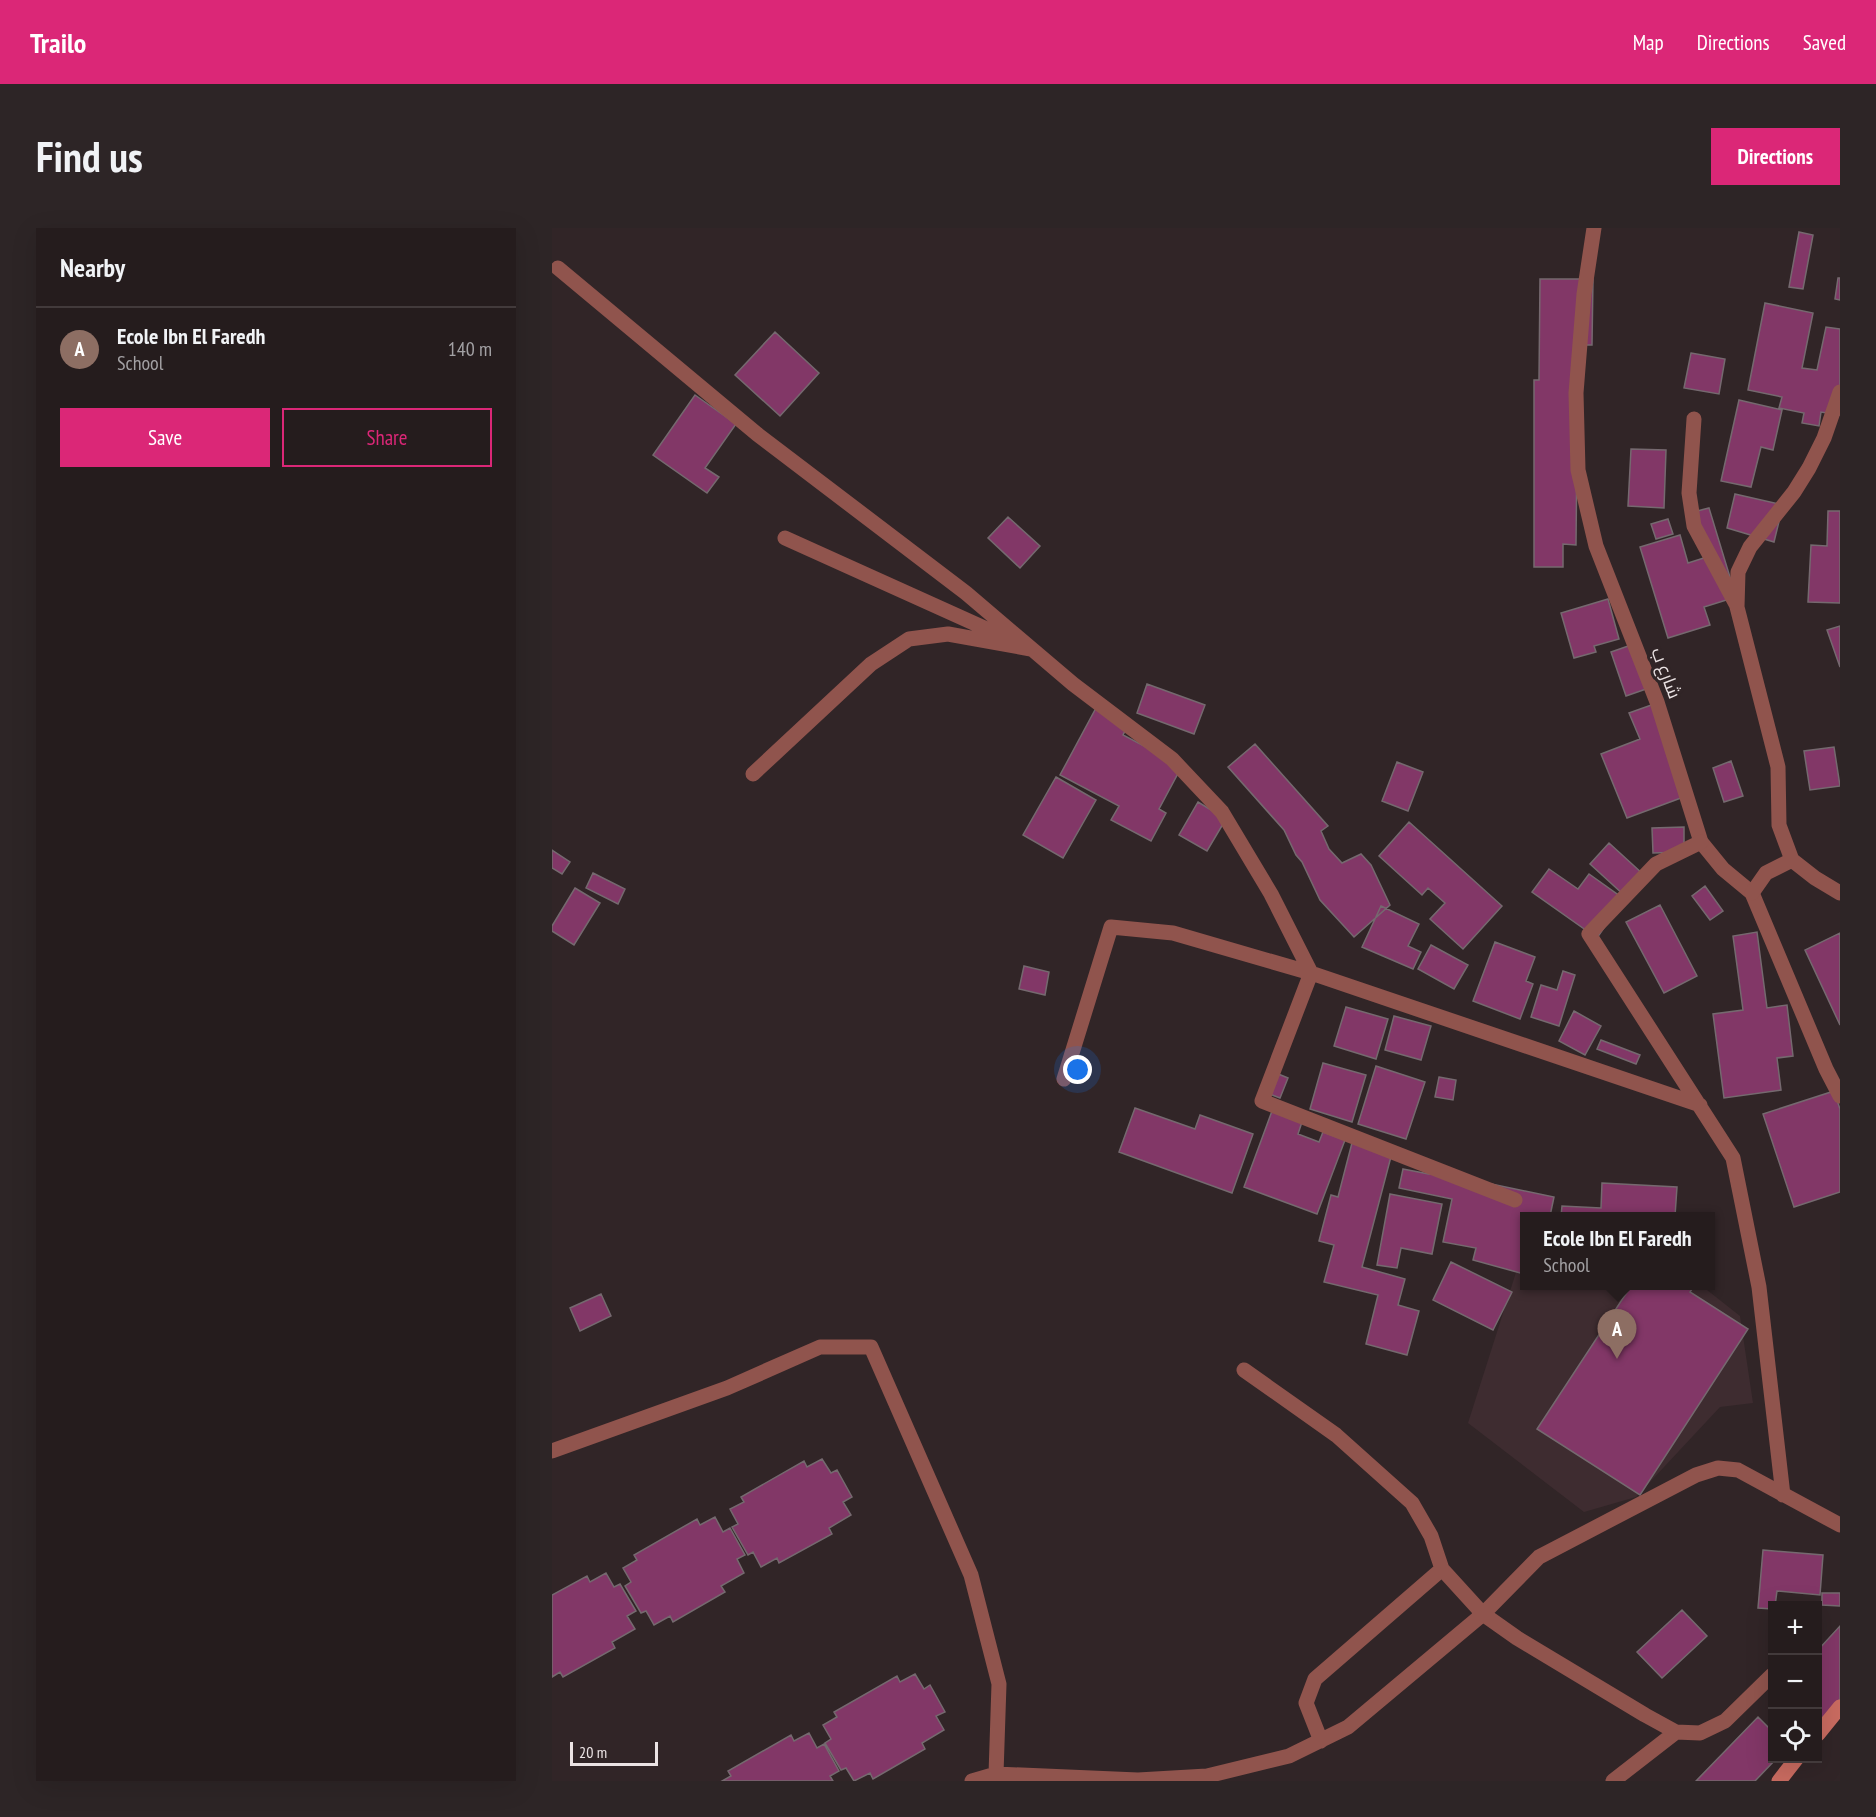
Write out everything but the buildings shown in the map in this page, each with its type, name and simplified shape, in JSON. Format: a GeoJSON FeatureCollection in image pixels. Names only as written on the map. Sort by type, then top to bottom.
{"type":"FeatureCollection","features":[{"type":"Feature","properties":{"kind":"main road"},"geometry":{"type":"LineString","coordinates":[[1822,1729],[1840,1707]]}},
{"type":"Feature","properties":{"kind":"main road"},"geometry":{"type":"LineString","coordinates":[[1779,1781],[1793,1763]]}},
{"type":"Feature","properties":{"kind":"street","name":"شارع ب"},"geometry":{"type":"LineString","coordinates":[[1594,228],[1584,294],[1576,393],[1578,470],[1596,546],[1657,702],[1701,842],[1723,868],[1752,893],[1826,1069],[1840,1096]]}},
{"type":"Feature","properties":{"kind":"street"},"geometry":{"type":"LineString","coordinates":[[558,268],[757,434],[966,593],[1073,684],[1172,759],[1222,812],[1271,894],[1311,973],[1262,1101],[1515,1200]]}},
{"type":"Feature","properties":{"kind":"street"},"geometry":{"type":"LineString","coordinates":[[1737,607],[1738,572],[1742,563],[1750,547],[1794,492],[1809,468],[1824,438],[1840,392]]}},
{"type":"Feature","properties":{"kind":"street"},"geometry":{"type":"LineString","coordinates":[[1694,419],[1689,493],[1694,526],[1737,607],[1778,767],[1779,825],[1792,860],[1815,878],[1840,893]]}},
{"type":"Feature","properties":{"kind":"street"},"geometry":{"type":"LineString","coordinates":[[785,538],[1031,649]]}},
{"type":"Feature","properties":{"kind":"street"},"geometry":{"type":"LineString","coordinates":[[753,774],[871,664],[909,639],[948,634],[1031,649]]}},
{"type":"Feature","properties":{"kind":"street"},"geometry":{"type":"LineString","coordinates":[[1701,842],[1656,864],[1589,934],[1733,1158],[1760,1287],[1783,1495]]}},
{"type":"Feature","properties":{"kind":"street"},"geometry":{"type":"LineString","coordinates":[[1752,893],[1766,873],[1792,860]]}},
{"type":"Feature","properties":{"kind":"street"},"geometry":{"type":"LineString","coordinates":[[1064,1079],[1111,927],[1173,933],[1311,973],[1700,1105]]}},
{"type":"Feature","properties":{"kind":"street"},"geometry":{"type":"LineString","coordinates":[[552,1451],[728,1388],[820,1347],[871,1347],[971,1575],[999,1684],[996,1774]]}},
{"type":"Feature","properties":{"kind":"street"},"geometry":{"type":"LineString","coordinates":[[1244,1370],[1336,1435],[1412,1503],[1431,1536],[1442,1569],[1483,1614],[1537,1650],[1676,1732],[1700,1733],[1725,1721],[1768,1680]]}},
{"type":"Feature","properties":{"kind":"street"},"geometry":{"type":"LineString","coordinates":[[972,1781],[996,1774],[1138,1780],[1206,1776],[1289,1756],[1348,1727],[1483,1614],[1539,1557],[1696,1475],[1718,1468],[1738,1470],[1840,1525]]}},
{"type":"Feature","properties":{"kind":"street"},"geometry":{"type":"LineString","coordinates":[[1321,1741],[1306,1703],[1315,1679],[1442,1569]]}},
{"type":"Feature","properties":{"kind":"street"},"geometry":{"type":"LineString","coordinates":[[1613,1781],[1676,1732]]}},
{"type":"Feature","properties":{"kind":"shaded area"},"geometry":{"type":"Polygon","coordinates":[[[1519,1263],[1520,1290],[1707,1290],[1740,1316],[1753,1403],[1720,1407],[1636,1497],[1584,1512],[1468,1423],[1519,1263]]]}},
{"type":"Feature","properties":{"kind":"place","name":"Ecole Ibn El Faredh"},"geometry":{"type":"Point","coordinates":[1617,1359]}}]}
